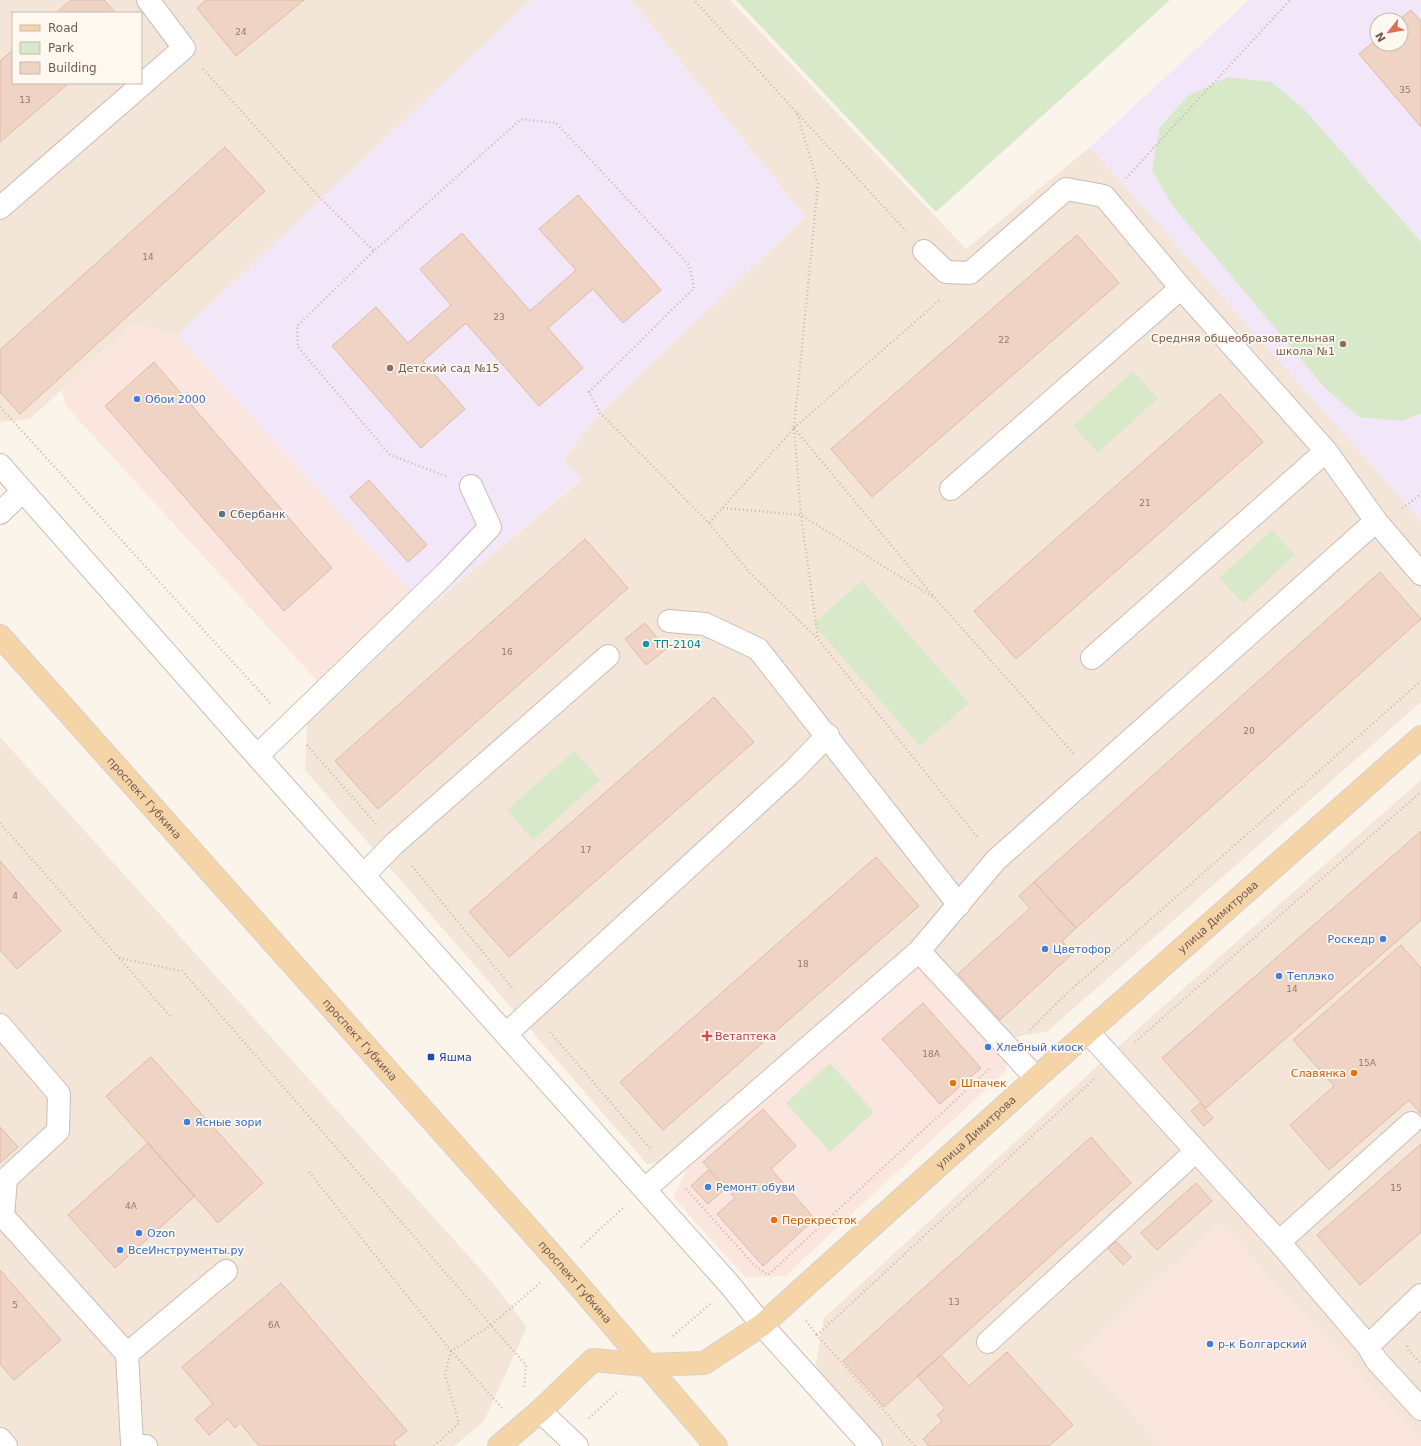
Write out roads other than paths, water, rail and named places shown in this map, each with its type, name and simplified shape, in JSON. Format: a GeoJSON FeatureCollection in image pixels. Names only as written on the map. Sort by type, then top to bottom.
{"type":"FeatureCollection","features":[{"type":"Feature","properties":{"kind":"main road","name":"проспект Губкина"},"geometry":{"type":"LineString","coordinates":[[0,636],[561,1265],[716,1446]]}},
{"type":"Feature","properties":{"kind":"main road","name":"улица Димитрова"},"geometry":{"type":"LineString","coordinates":[[499,1446],[540,1411],[593,1360],[646,1365],[704,1363],[762,1325],[1036,1078],[1421,737]]}},
{"type":"Feature","properties":{"kind":"lane"},"geometry":{"type":"LineString","coordinates":[[0,208],[184,48],[148,0]]}},
{"type":"Feature","properties":{"kind":"lane"},"geometry":{"type":"LineString","coordinates":[[924,251],[946,272],[970,273],[1066,189],[1104,196],[1181,288],[1326,451],[1376,521],[1421,574]]}},
{"type":"Feature","properties":{"kind":"lane"},"geometry":{"type":"LineString","coordinates":[[951,489],[1181,288]]}},
{"type":"Feature","properties":{"kind":"lane"},"geometry":{"type":"LineString","coordinates":[[1092,658],[1326,451]]}},
{"type":"Feature","properties":{"kind":"lane"},"geometry":{"type":"LineString","coordinates":[[0,465],[257,756],[506,1034],[637,1196],[730,1285],[762,1325],[871,1446]]}},
{"type":"Feature","properties":{"kind":"lane"},"geometry":{"type":"LineString","coordinates":[[257,756],[445,574],[490,527],[472,486]]}},
{"type":"Feature","properties":{"kind":"lane"},"geometry":{"type":"LineString","coordinates":[[0,512],[23,491]]}},
{"type":"Feature","properties":{"kind":"lane"},"geometry":{"type":"LineString","coordinates":[[637,1196],[919,951],[996,860],[1376,521]]}},
{"type":"Feature","properties":{"kind":"lane"},"geometry":{"type":"LineString","coordinates":[[668,621],[705,624],[758,649],[828,736],[959,905]]}},
{"type":"Feature","properties":{"kind":"lane"},"geometry":{"type":"LineString","coordinates":[[364,875],[394,844],[608,656]]}},
{"type":"Feature","properties":{"kind":"lane"},"geometry":{"type":"LineString","coordinates":[[506,1034],[793,771],[828,736]]}},
{"type":"Feature","properties":{"kind":"lane"},"geometry":{"type":"LineString","coordinates":[[919,951],[1036,1078]]}},
{"type":"Feature","properties":{"kind":"lane"},"geometry":{"type":"LineString","coordinates":[[0,1025],[59,1094],[58,1131],[6,1179],[3,1216],[127,1354],[135,1445]]}},
{"type":"Feature","properties":{"kind":"lane"},"geometry":{"type":"LineString","coordinates":[[1088,1032],[1195,1152],[1279,1242],[1368,1346],[1376,1360],[1421,1408]]}},
{"type":"Feature","properties":{"kind":"lane"},"geometry":{"type":"LineString","coordinates":[[1279,1242],[1410,1124]]}},
{"type":"Feature","properties":{"kind":"lane"},"geometry":{"type":"LineString","coordinates":[[988,1342],[1195,1152]]}},
{"type":"Feature","properties":{"kind":"lane"},"geometry":{"type":"LineString","coordinates":[[127,1354],[226,1271]]}},
{"type":"Feature","properties":{"kind":"lane"},"geometry":{"type":"LineString","coordinates":[[1368,1346],[1421,1295]]}},
{"type":"Feature","properties":{"kind":"lane"},"geometry":{"type":"LineString","coordinates":[[540,1411],[573,1441]]}},
{"type":"Feature","properties":{"kind":"lane"},"geometry":{"type":"LineString","coordinates":[[0,1439],[6,1446]]}},
{"type":"Feature","properties":{"kind":"place","name":"Средняя общеобразовательная школа №1"},"geometry":{"type":"Point","coordinates":[1343,344]}},
{"type":"Feature","properties":{"kind":"place","name":"Детский сад №15"},"geometry":{"type":"Point","coordinates":[390,368]}},
{"type":"Feature","properties":{"kind":"place","name":"Обои 2000"},"geometry":{"type":"Point","coordinates":[137,399]}},
{"type":"Feature","properties":{"kind":"place","name":"Сбербанк"},"geometry":{"type":"Point","coordinates":[222,514]}},
{"type":"Feature","properties":{"kind":"place","name":"ТП-2104"},"geometry":{"type":"Point","coordinates":[646,644]}},
{"type":"Feature","properties":{"kind":"place","name":"Роскедр"},"geometry":{"type":"Point","coordinates":[1383,939]}},
{"type":"Feature","properties":{"kind":"place","name":"Цветофор"},"geometry":{"type":"Point","coordinates":[1045,949]}},
{"type":"Feature","properties":{"kind":"place","name":"Теплэко"},"geometry":{"type":"Point","coordinates":[1279,976]}},
{"type":"Feature","properties":{"kind":"place","name":"Ветаптека"},"geometry":{"type":"Point","coordinates":[707,1036]}},
{"type":"Feature","properties":{"kind":"place","name":"Хлебный киоск"},"geometry":{"type":"Point","coordinates":[988,1047]}},
{"type":"Feature","properties":{"kind":"place","name":"Яшма"},"geometry":{"type":"Point","coordinates":[431,1057]}},
{"type":"Feature","properties":{"kind":"place","name":"Славянка"},"geometry":{"type":"Point","coordinates":[1354,1073]}},
{"type":"Feature","properties":{"kind":"place","name":"Шпачек"},"geometry":{"type":"Point","coordinates":[953,1083]}},
{"type":"Feature","properties":{"kind":"place","name":"Ясные зори"},"geometry":{"type":"Point","coordinates":[187,1122]}},
{"type":"Feature","properties":{"kind":"place","name":"Ремонт обуви"},"geometry":{"type":"Point","coordinates":[708,1187]}},
{"type":"Feature","properties":{"kind":"place","name":"Перекресток"},"geometry":{"type":"Point","coordinates":[774,1220]}},
{"type":"Feature","properties":{"kind":"place","name":"Ozon"},"geometry":{"type":"Point","coordinates":[139,1233]}},
{"type":"Feature","properties":{"kind":"place","name":"ВсеИнструменты.ру"},"geometry":{"type":"Point","coordinates":[120,1250]}},
{"type":"Feature","properties":{"kind":"place","name":"р-к Болгарский"},"geometry":{"type":"Point","coordinates":[1210,1344]}}]}
